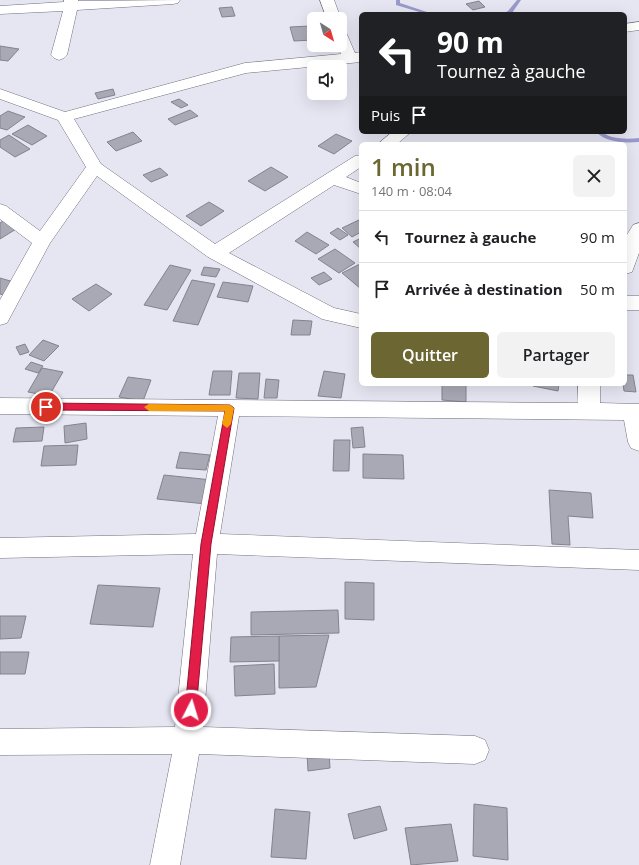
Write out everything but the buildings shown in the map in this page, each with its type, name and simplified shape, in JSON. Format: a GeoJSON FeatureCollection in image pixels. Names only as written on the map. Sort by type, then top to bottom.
{"type":"FeatureCollection","features":[{"type":"Feature","properties":{"kind":"street"},"geometry":{"type":"LineString","coordinates":[[0,10],[71,3],[173,0]]}},
{"type":"Feature","properties":{"kind":"street"},"geometry":{"type":"LineString","coordinates":[[327,0],[331,12]]}},
{"type":"Feature","properties":{"kind":"street"},"geometry":{"type":"LineString","coordinates":[[59,55],[71,3]]}},
{"type":"Feature","properties":{"kind":"street"},"geometry":{"type":"LineString","coordinates":[[627,28],[639,26]]}},
{"type":"Feature","properties":{"kind":"street"},"geometry":{"type":"LineString","coordinates":[[0,94],[64,117],[245,68],[355,58],[347,45]]}},
{"type":"Feature","properties":{"kind":"street"},"geometry":{"type":"LineString","coordinates":[[64,117],[95,167],[215,253],[330,314],[359,321]]}},
{"type":"Feature","properties":{"kind":"street"},"geometry":{"type":"LineString","coordinates":[[389,142],[400,134]]}},
{"type":"Feature","properties":{"kind":"street"},"geometry":{"type":"LineString","coordinates":[[215,253],[359,161]]}},
{"type":"Feature","properties":{"kind":"street"},"geometry":{"type":"LineString","coordinates":[[0,318],[42,242],[95,167]]}},
{"type":"Feature","properties":{"kind":"street"},"geometry":{"type":"LineString","coordinates":[[333,178],[359,188]]}},
{"type":"Feature","properties":{"kind":"street"},"geometry":{"type":"LineString","coordinates":[[0,210],[42,242]]}},
{"type":"Feature","properties":{"kind":"street"},"geometry":{"type":"LineString","coordinates":[[627,261],[635,235],[639,229]]}},
{"type":"Feature","properties":{"kind":"street"},"geometry":{"type":"LineString","coordinates":[[627,303],[639,303]]}},
{"type":"Feature","properties":{"kind":"street"},"geometry":{"type":"LineString","coordinates":[[589,386],[589,410]]}},
{"type":"Feature","properties":{"kind":"street"},"geometry":{"type":"LineString","coordinates":[[0,406],[589,410],[636,412],[639,442]]}},
{"type":"Feature","properties":{"kind":"street"},"geometry":{"type":"LineString","coordinates":[[165,865],[188,740],[206,544],[230,408]]}},
{"type":"Feature","properties":{"kind":"street"},"geometry":{"type":"LineString","coordinates":[[0,548],[206,544],[639,560]]}},
{"type":"Feature","properties":{"kind":"street"},"geometry":{"type":"LineString","coordinates":[[0,742],[188,740],[475,750]]}},
{"type":"Feature","properties":{"kind":"waterway"},"geometry":{"type":"LineString","coordinates":[[398,0],[398,4],[424,12]]}},
{"type":"Feature","properties":{"kind":"waterway"},"geometry":{"type":"LineString","coordinates":[[510,12],[519,0]]}},
{"type":"Feature","properties":{"kind":"waterway"},"geometry":{"type":"LineString","coordinates":[[602,134],[612,139],[639,140]]}},
{"type":"Feature","properties":{"kind":"slow traffic"},"geometry":{"type":"LineString","coordinates":[[149,407],[230,408],[227,424]]}},
{"type":"Feature","properties":{"kind":"route"},"geometry":{"type":"LineString","coordinates":[[46,407],[230,408],[206,544],[191,710]]}}]}
